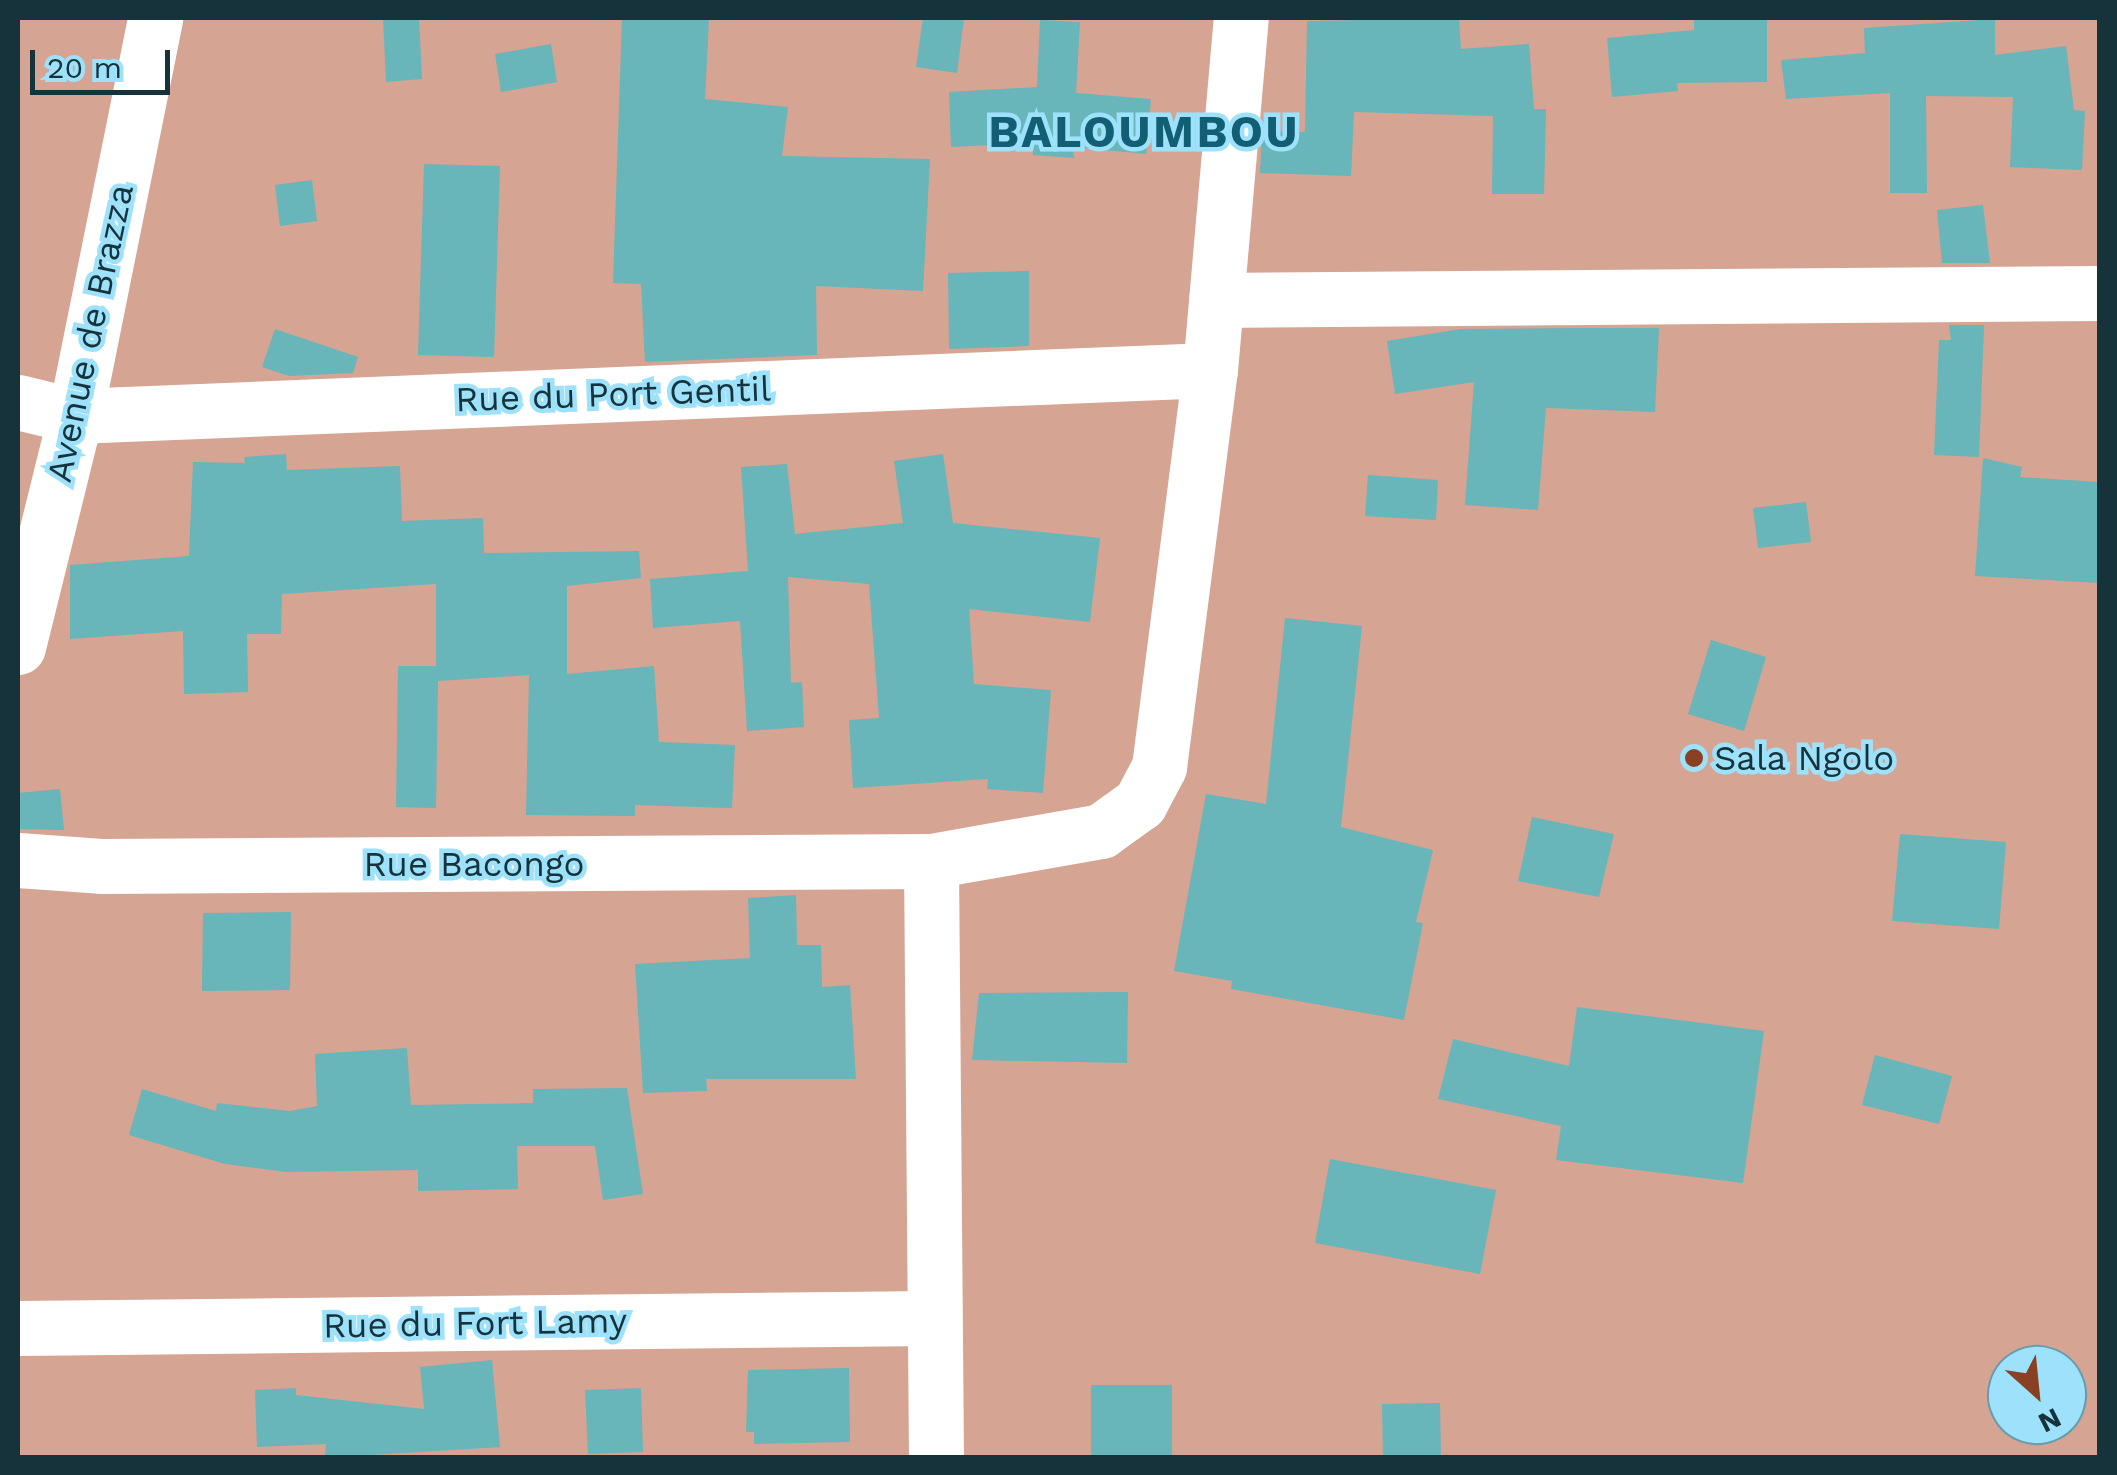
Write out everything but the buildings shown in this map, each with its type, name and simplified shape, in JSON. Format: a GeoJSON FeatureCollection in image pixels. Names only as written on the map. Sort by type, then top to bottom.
{"type":"FeatureCollection","features":[{"type":"Feature","properties":{"kind":"street","name":"Avenue de Brazza"},"geometry":{"type":"LineString","coordinates":[[18,646],[75,416],[155,18]]}},
{"type":"Feature","properties":{"kind":"street","name":"Rue Bacongo"},"geometry":{"type":"LineString","coordinates":[[18,860],[100,866],[932,861],[1101,831],[1140,803],[1159,767],[1210,370],[1241,18]]}},
{"type":"Feature","properties":{"kind":"street"},"geometry":{"type":"LineString","coordinates":[[1216,300],[2100,294]]}},
{"type":"Feature","properties":{"kind":"street","name":"Rue du Port Gentil"},"geometry":{"type":"LineString","coordinates":[[18,402],[75,416],[1210,370]]}},
{"type":"Feature","properties":{"kind":"street"},"geometry":{"type":"LineString","coordinates":[[932,861],[936,1458]]}},
{"type":"Feature","properties":{"kind":"street","name":"Rue du Fort Lamy"},"geometry":{"type":"LineString","coordinates":[[18,1328],[933,1318]]}},
{"type":"Feature","properties":{"kind":"shaded area"},"geometry":{"type":"Polygon","coordinates":[[[18,18],[2099,18],[2099,1457],[18,1457],[18,18]]]}},
{"type":"Feature","properties":{"kind":"place","name":"Sala Ngolo"},"geometry":{"type":"Point","coordinates":[1694,758]}},
{"type":"Feature","properties":{"kind":"district","name":"BALOUMBOU"},"geometry":{"type":"Point","coordinates":[1144,132]}}]}
